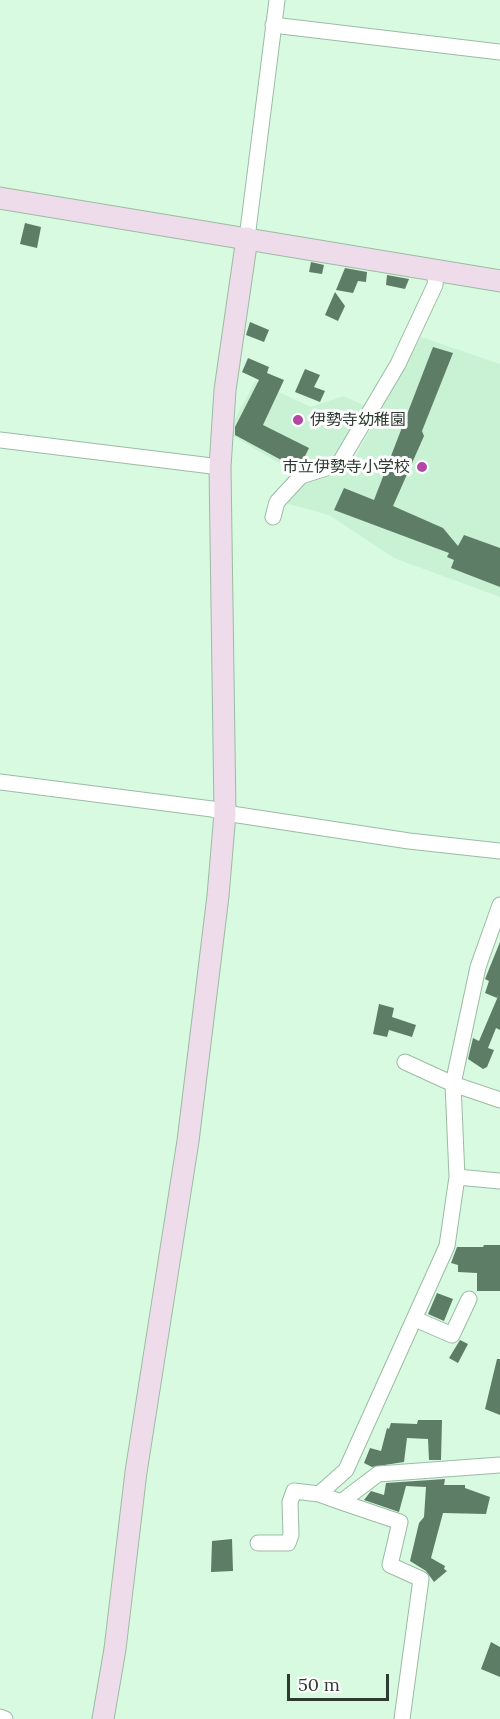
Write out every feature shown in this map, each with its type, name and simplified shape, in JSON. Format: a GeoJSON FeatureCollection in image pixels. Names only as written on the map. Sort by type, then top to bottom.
{"type":"FeatureCollection","features":[{"type":"Feature","properties":{"kind":"street"},"geometry":{"type":"LineString","coordinates":[[103,1719],[115,1649],[136,1472],[188,1141],[218,896],[225,813],[220,467],[225,390],[247,238],[273,26],[272,1]]}},
{"type":"Feature","properties":{"kind":"street"},"geometry":{"type":"LineString","coordinates":[[273,26],[500,52]]}},
{"type":"Feature","properties":{"kind":"street"},"geometry":{"type":"LineString","coordinates":[[0,198],[500,281]]}},
{"type":"Feature","properties":{"kind":"street"},"geometry":{"type":"LineString","coordinates":[[273,517],[278,502],[301,476],[339,464],[398,364],[435,285],[436,270]]}},
{"type":"Feature","properties":{"kind":"street"},"geometry":{"type":"LineString","coordinates":[[0,440],[220,467]]}},
{"type":"Feature","properties":{"kind":"street"},"geometry":{"type":"LineString","coordinates":[[0,782],[212,809],[225,813],[500,851]]}},
{"type":"Feature","properties":{"kind":"street"},"geometry":{"type":"LineString","coordinates":[[319,1494],[346,1470],[447,1246],[457,1177],[453,1084],[478,967],[500,905]]}},
{"type":"Feature","properties":{"kind":"street"},"geometry":{"type":"LineString","coordinates":[[405,1062],[453,1084],[500,1100]]}},
{"type":"Feature","properties":{"kind":"street"},"geometry":{"type":"LineString","coordinates":[[457,1177],[500,1181]]}},
{"type":"Feature","properties":{"kind":"street"},"geometry":{"type":"LineString","coordinates":[[415,1320],[452,1335],[469,1299]]}},
{"type":"Feature","properties":{"kind":"street"},"geometry":{"type":"LineString","coordinates":[[341,1502],[378,1474],[500,1465]]}},
{"type":"Feature","properties":{"kind":"street"},"geometry":{"type":"LineString","coordinates":[[258,1543],[288,1543],[291,1535],[290,1502],[294,1491],[319,1494],[400,1522],[390,1566],[421,1579],[402,1719]]}},
{"type":"Feature","properties":{"kind":"street"},"geometry":{"type":"LineString","coordinates":[[0,1717],[5,1719]]}},
{"type":"Feature","properties":{"kind":"shaded area","name":"市立伊勢寺小学校"},"geometry":{"type":"Polygon","coordinates":[[[421,337],[500,364],[500,597],[394,558],[329,515],[285,503],[307,479],[334,473],[353,461],[421,337]]]}},
{"type":"Feature","properties":{"kind":"shaded area","name":"伊勢寺幼稚園"},"geometry":{"type":"Polygon","coordinates":[[[255,381],[311,407],[344,396],[369,408],[337,459],[296,473],[228,433],[255,381]]]}},
{"type":"Feature","properties":{"kind":"building"},"geometry":{"type":"Polygon","coordinates":[[[25,223],[41,227],[37,248],[20,244],[25,223]]]}},
{"type":"Feature","properties":{"kind":"building"},"geometry":{"type":"Polygon","coordinates":[[[311,262],[324,265],[322,274],[309,272],[311,262]]]}},
{"type":"Feature","properties":{"kind":"building"},"geometry":{"type":"Polygon","coordinates":[[[345,268],[367,272],[366,282],[358,281],[353,293],[336,290],[345,268]]]}},
{"type":"Feature","properties":{"kind":"building"},"geometry":{"type":"Polygon","coordinates":[[[387,275],[409,279],[405,289],[386,285],[387,275]]]}},
{"type":"Feature","properties":{"kind":"building"},"geometry":{"type":"Polygon","coordinates":[[[335,292],[345,306],[338,321],[325,315],[335,292]]]}},
{"type":"Feature","properties":{"kind":"building"},"geometry":{"type":"Polygon","coordinates":[[[250,322],[269,330],[264,342],[246,335],[250,322]]]}},
{"type":"Feature","properties":{"kind":"building"},"geometry":{"type":"Polygon","coordinates":[[[433,347],[453,353],[422,431],[424,436],[393,506],[443,528],[458,546],[464,535],[500,548],[500,587],[451,568],[454,560],[447,557],[449,553],[334,510],[344,488],[374,500],[433,347]]]}},
{"type":"Feature","properties":{"kind":"building"},"geometry":{"type":"Polygon","coordinates":[[[248,358],[269,367],[267,373],[284,380],[263,425],[309,448],[300,466],[296,468],[235,435],[235,427],[259,380],[242,372],[248,358]]]}},
{"type":"Feature","properties":{"kind":"building"},"geometry":{"type":"Polygon","coordinates":[[[305,369],[320,375],[314,387],[325,391],[320,402],[295,392],[305,369]]]}},
{"type":"Feature","properties":{"kind":"building"},"geometry":{"type":"Polygon","coordinates":[[[500,942],[500,1030],[496,1028],[488,1048],[494,1050],[487,1067],[483,1069],[468,1059],[473,1038],[479,1041],[499,994],[497,998],[485,993],[489,981],[485,979],[500,942]]]}},
{"type":"Feature","properties":{"kind":"building"},"geometry":{"type":"Polygon","coordinates":[[[379,1004],[394,1008],[392,1017],[416,1025],[412,1037],[389,1030],[387,1037],[373,1034],[379,1004]]]}},
{"type":"Feature","properties":{"kind":"building"},"geometry":{"type":"Polygon","coordinates":[[[484,1245],[500,1245],[500,1291],[477,1291],[477,1273],[458,1272],[458,1265],[451,1263],[457,1247],[483,1247],[484,1245]]]}},
{"type":"Feature","properties":{"kind":"building"},"geometry":{"type":"Polygon","coordinates":[[[437,1293],[453,1299],[444,1321],[428,1314],[437,1293]]]}},
{"type":"Feature","properties":{"kind":"building"},"geometry":{"type":"Polygon","coordinates":[[[460,1340],[468,1344],[458,1363],[449,1358],[460,1340]]]}},
{"type":"Feature","properties":{"kind":"building"},"geometry":{"type":"Polygon","coordinates":[[[497,1359],[500,1359],[500,1415],[485,1409],[497,1359]]]}},
{"type":"Feature","properties":{"kind":"building"},"geometry":{"type":"Polygon","coordinates":[[[418,1420],[442,1420],[441,1460],[429,1460],[428,1439],[407,1438],[404,1462],[372,1467],[364,1463],[370,1448],[381,1451],[387,1428],[389,1429],[391,1423],[417,1424],[418,1420]]]}},
{"type":"Feature","properties":{"kind":"building"},"geometry":{"type":"Polygon","coordinates":[[[445,1479],[444,1485],[465,1485],[465,1488],[490,1497],[486,1514],[443,1513],[431,1558],[445,1566],[444,1569],[447,1571],[434,1582],[426,1571],[410,1561],[419,1523],[424,1517],[426,1487],[406,1486],[399,1512],[364,1500],[371,1491],[384,1495],[386,1483],[445,1479]]]}},
{"type":"Feature","properties":{"kind":"building"},"geometry":{"type":"Polygon","coordinates":[[[232,1539],[233,1571],[211,1572],[212,1541],[232,1539]]]}},
{"type":"Feature","properties":{"kind":"building"},"geometry":{"type":"Polygon","coordinates":[[[491,1642],[500,1647],[500,1677],[481,1669],[491,1642]]]}},
{"type":"Feature","properties":{"kind":"place","name":"伊勢寺幼稚園"},"geometry":{"type":"Point","coordinates":[298,420]}},
{"type":"Feature","properties":{"kind":"place","name":"市立伊勢寺小学校"},"geometry":{"type":"Point","coordinates":[422,467]}}]}
